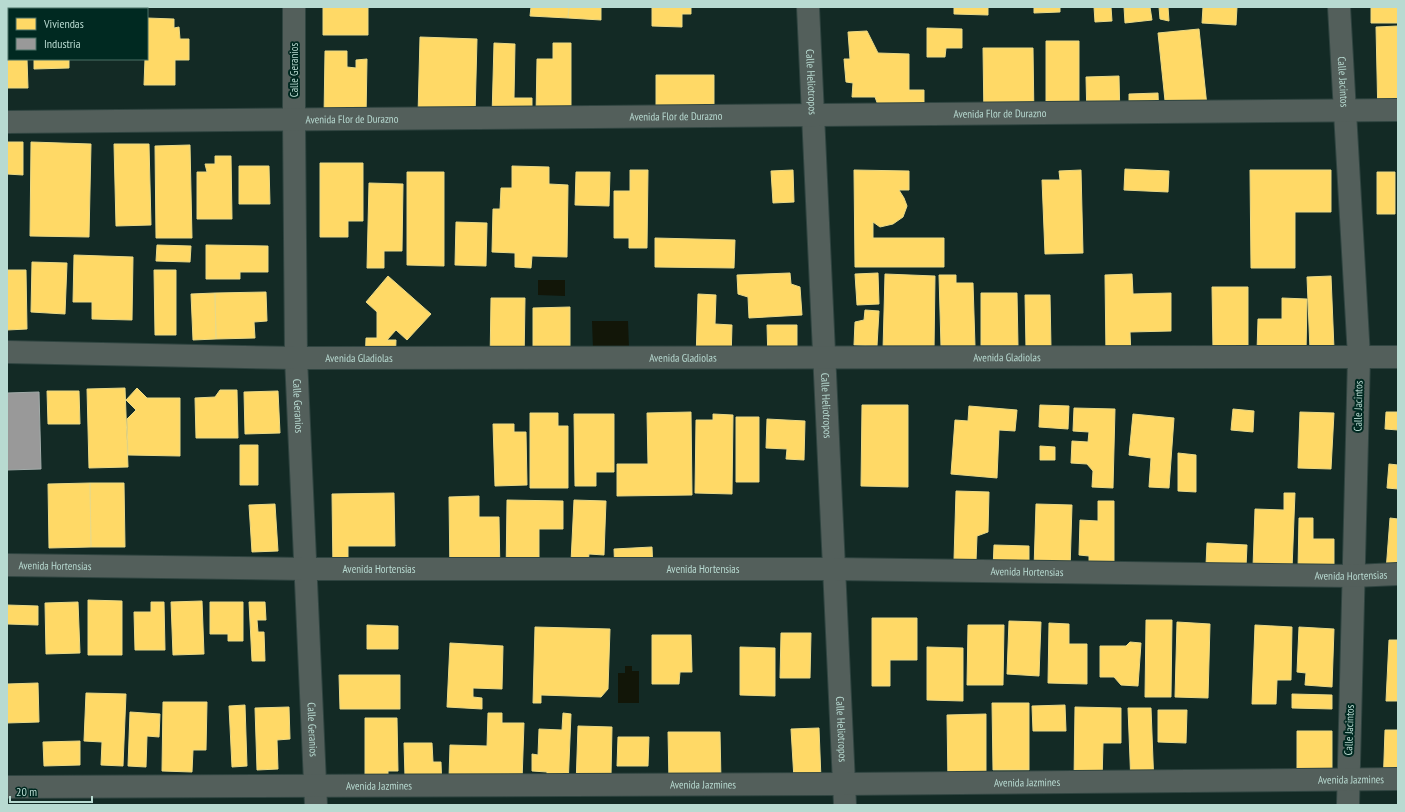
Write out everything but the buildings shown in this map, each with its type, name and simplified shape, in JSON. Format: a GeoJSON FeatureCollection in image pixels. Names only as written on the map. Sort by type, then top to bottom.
{"type":"FeatureCollection","features":[{"type":"Feature","properties":{"kind":"street","name":"Calle Geranios"},"geometry":{"type":"LineString","coordinates":[[294,7],[296,358],[315,796]]}},
{"type":"Feature","properties":{"kind":"street","name":"Calle Heliotropos"},"geometry":{"type":"LineString","coordinates":[[808,7],[844,795]]}},
{"type":"Feature","properties":{"kind":"street","name":"Calle Jacintos"},"geometry":{"type":"LineString","coordinates":[[1339,7],[1359,357],[1348,805]]}},
{"type":"Feature","properties":{"kind":"street","name":"Avenida Flor de Durazno"},"geometry":{"type":"LineString","coordinates":[[7,122],[1398,110]]}},
{"type":"Feature","properties":{"kind":"street","name":"Avenida Gladiolas"},"geometry":{"type":"LineString","coordinates":[[7,352],[296,358],[1398,357]]}},
{"type":"Feature","properties":{"kind":"street","name":"Avenida Hortensias"},"geometry":{"type":"LineString","coordinates":[[7,565],[304,569],[834,569],[1353,576],[1398,574]]}},
{"type":"Feature","properties":{"kind":"street","name":"Avenida Jazmines"},"geometry":{"type":"LineString","coordinates":[[7,787],[315,796],[844,795],[1398,779]]}},
{"type":"Feature","properties":{"kind":"shaded area"},"geometry":{"type":"Polygon","coordinates":[[[538,280],[565,280],[565,296],[538,295],[538,280]]]}},
{"type":"Feature","properties":{"kind":"shaded area"},"geometry":{"type":"Polygon","coordinates":[[[592,321],[628,321],[629,348],[593,349],[592,321]]]}},
{"type":"Feature","properties":{"kind":"shaded area"},"geometry":{"type":"Polygon","coordinates":[[[625,666],[632,666],[632,671],[639,671],[639,703],[618,703],[618,673],[625,673],[625,666]]]}}]}
